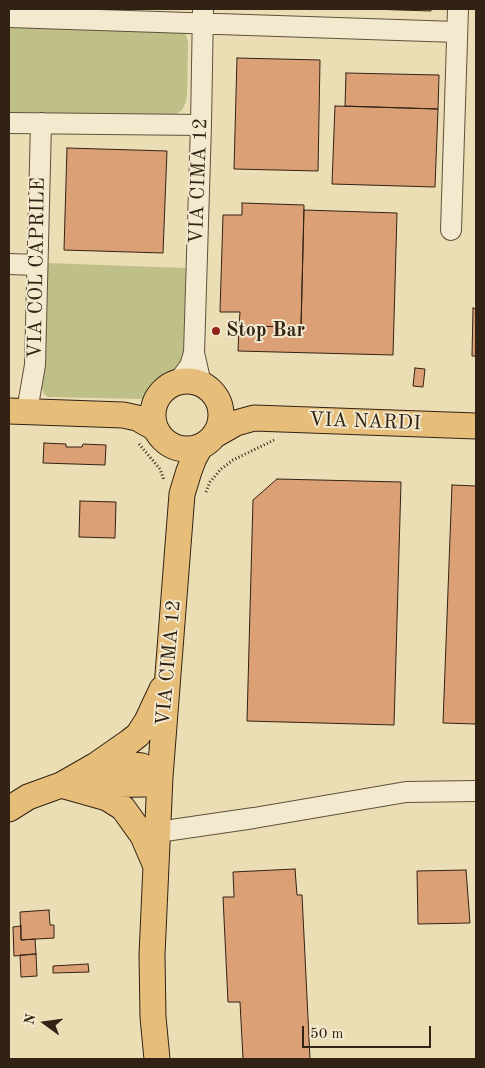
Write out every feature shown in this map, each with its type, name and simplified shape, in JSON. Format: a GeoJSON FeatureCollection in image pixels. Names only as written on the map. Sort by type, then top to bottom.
{"type":"FeatureCollection","features":[{"type":"Feature","properties":{"kind":"main road"},"geometry":{"type":"LineString","coordinates":[[184,491],[194,458],[221,421],[220,407],[199,389]]}},
{"type":"Feature","properties":{"kind":"main road"},"geometry":{"type":"LineString","coordinates":[[153,438],[152,413],[156,401],[164,390],[199,389],[233,411],[254,418]]}},
{"type":"Feature","properties":{"kind":"main road"},"geometry":{"type":"LineString","coordinates":[[122,415],[136,411],[156,401]]}},
{"type":"Feature","properties":{"kind":"main road"},"geometry":{"type":"LineString","coordinates":[[18,411],[122,415],[137,418],[178,470],[184,491]]}},
{"type":"Feature","properties":{"kind":"main road"},"geometry":{"type":"LineString","coordinates":[[153,438],[183,450],[207,441],[236,423],[254,418]]}},
{"type":"Feature","properties":{"kind":"main road","name":"VIA NARDI"},"geometry":{"type":"LineString","coordinates":[[254,418],[476,426]]}},
{"type":"Feature","properties":{"kind":"main road","name":"VIA CIMA 12"},"geometry":{"type":"LineString","coordinates":[[157,1059],[153,1016],[152,955],[160,777],[184,491]]}},
{"type":"Feature","properties":{"kind":"main road"},"geometry":{"type":"LineString","coordinates":[[9,809],[28,797],[61,785],[96,765],[138,735],[147,721],[168,675]]}},
{"type":"Feature","properties":{"kind":"main road"},"geometry":{"type":"LineString","coordinates":[[96,765],[123,764],[142,766],[160,777]]}},
{"type":"Feature","properties":{"kind":"main road"},"geometry":{"type":"LineString","coordinates":[[61,785],[144,784],[160,777]]}},
{"type":"Feature","properties":{"kind":"main road"},"geometry":{"type":"LineString","coordinates":[[61,785],[98,794],[123,808],[143,836],[156,865]]}},
{"type":"Feature","properties":{"kind":"street"},"geometry":{"type":"LineString","coordinates":[[451,230],[458,9]]}},
{"type":"Feature","properties":{"kind":"street"},"geometry":{"type":"LineString","coordinates":[[9,17],[202,16],[457,32]]}},
{"type":"Feature","properties":{"kind":"street","name":"VIA CIMA 12"},"geometry":{"type":"LineString","coordinates":[[199,389],[194,353],[201,125],[202,16]]}},
{"type":"Feature","properties":{"kind":"street"},"geometry":{"type":"LineString","coordinates":[[9,123],[201,125]]}},
{"type":"Feature","properties":{"kind":"street","name":"VIA COL CAPRILE"},"geometry":{"type":"LineString","coordinates":[[18,411],[36,365],[41,123]]}},
{"type":"Feature","properties":{"kind":"street"},"geometry":{"type":"LineString","coordinates":[[9,264],[37,265]]}},
{"type":"Feature","properties":{"kind":"street"},"geometry":{"type":"LineString","coordinates":[[158,832],[406,792],[476,792]]}},
{"type":"Feature","properties":{"kind":"path"},"geometry":{"type":"LineString","coordinates":[[153,438],[151,456],[160,468],[184,491],[210,482],[221,469],[233,460],[275,440]]}},
{"type":"Feature","properties":{"kind":"green space"},"geometry":{"type":"Polygon","coordinates":[[[9,25],[181,30],[185,33],[188,41],[187,96],[185,104],[182,110],[176,114],[169,115],[9,112],[9,25]]]}},
{"type":"Feature","properties":{"kind":"green space"},"geometry":{"type":"Polygon","coordinates":[[[46,263],[186,268],[183,360],[176,374],[160,382],[142,399],[48,397],[44,394],[41,385],[46,263]]]}},
{"type":"Feature","properties":{"kind":"building"},"geometry":{"type":"Polygon","coordinates":[[[369,9],[431,9],[431,11],[369,9]]]}},
{"type":"Feature","properties":{"kind":"building"},"geometry":{"type":"Polygon","coordinates":[[[237,58],[320,60],[318,171],[234,169],[237,58]]]}},
{"type":"Feature","properties":{"kind":"building"},"geometry":{"type":"Polygon","coordinates":[[[346,73],[439,75],[438,109],[345,106],[346,73]]]}},
{"type":"Feature","properties":{"kind":"building"},"geometry":{"type":"Polygon","coordinates":[[[335,106],[438,109],[435,187],[332,184],[335,106]]]}},
{"type":"Feature","properties":{"kind":"building"},"geometry":{"type":"Polygon","coordinates":[[[67,148],[167,151],[163,253],[64,250],[67,148]]]}},
{"type":"Feature","properties":{"kind":"building"},"geometry":{"type":"Polygon","coordinates":[[[242,203],[304,205],[301,327],[239,326],[240,312],[220,312],[223,215],[242,215],[242,203]]]}},
{"type":"Feature","properties":{"kind":"building"},"geometry":{"type":"Polygon","coordinates":[[[304,210],[397,213],[393,355],[238,351],[239,326],[301,327],[304,210]]]}},
{"type":"Feature","properties":{"kind":"building"},"geometry":{"type":"Polygon","coordinates":[[[473,308],[476,309],[476,356],[472,356],[473,308]]]}},
{"type":"Feature","properties":{"kind":"building"},"geometry":{"type":"Polygon","coordinates":[[[415,368],[425,369],[423,387],[413,386],[415,368]]]}},
{"type":"Feature","properties":{"kind":"building"},"geometry":{"type":"Polygon","coordinates":[[[44,443],[66,444],[66,447],[82,447],[83,444],[106,445],[105,465],[43,463],[44,443]]]}},
{"type":"Feature","properties":{"kind":"building"},"geometry":{"type":"Polygon","coordinates":[[[277,479],[401,482],[394,725],[247,721],[253,500],[277,479]]]}},
{"type":"Feature","properties":{"kind":"building"},"geometry":{"type":"Polygon","coordinates":[[[452,485],[476,486],[476,724],[443,723],[452,485]]]}},
{"type":"Feature","properties":{"kind":"building"},"geometry":{"type":"Polygon","coordinates":[[[80,501],[116,502],[115,538],[79,537],[80,501]]]}},
{"type":"Feature","properties":{"kind":"building"},"geometry":{"type":"Polygon","coordinates":[[[295,869],[297,895],[302,895],[310,1059],[243,1059],[240,1002],[228,1002],[223,897],[234,897],[233,872],[295,869]]]}},
{"type":"Feature","properties":{"kind":"building"},"geometry":{"type":"Polygon","coordinates":[[[466,870],[470,923],[418,924],[417,871],[466,870]]]}},
{"type":"Feature","properties":{"kind":"building"},"geometry":{"type":"Polygon","coordinates":[[[49,910],[50,925],[54,925],[54,938],[21,940],[20,912],[49,910]]]}},
{"type":"Feature","properties":{"kind":"building"},"geometry":{"type":"Polygon","coordinates":[[[21,926],[21,940],[35,939],[36,954],[14,956],[13,927],[21,926]]]}},
{"type":"Feature","properties":{"kind":"building"},"geometry":{"type":"Polygon","coordinates":[[[36,954],[37,976],[21,977],[20,955],[36,954]]]}},
{"type":"Feature","properties":{"kind":"building"},"geometry":{"type":"Polygon","coordinates":[[[88,964],[89,972],[53,973],[53,966],[88,964]]]}},
{"type":"Feature","properties":{"kind":"place","name":"Stop Bar"},"geometry":{"type":"Point","coordinates":[216,331]}}]}
